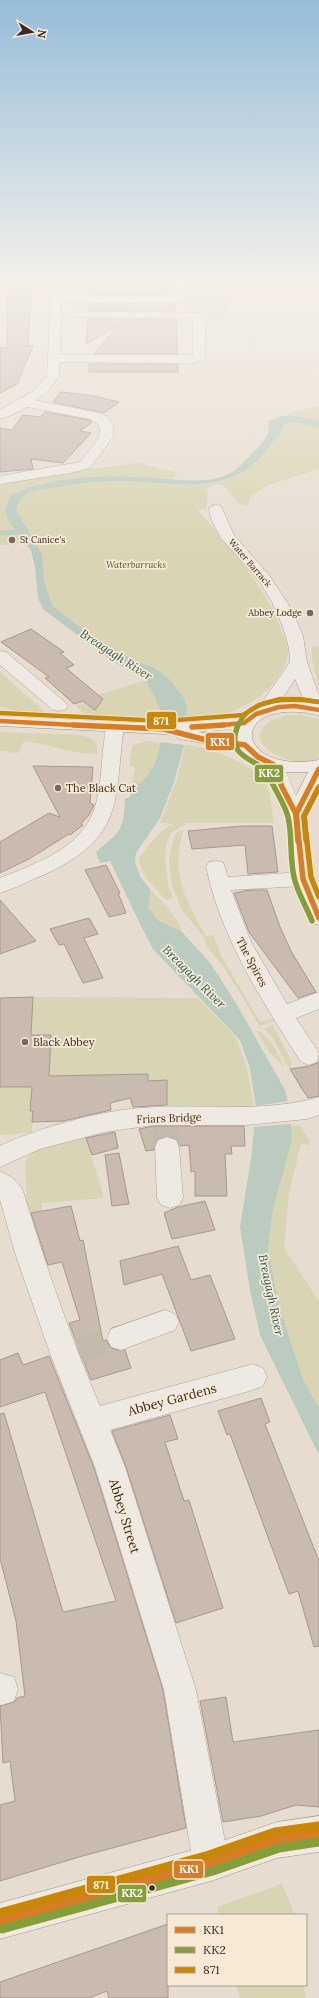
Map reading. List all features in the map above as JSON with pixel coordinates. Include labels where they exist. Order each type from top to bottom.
[{"type":"street","points":[[0,416],[44,389],[50,383],[53,373]]},
{"type":"street","points":[[0,480],[70,469],[85,465],[106,437],[107,426],[103,420],[94,416],[22,402]]},
{"type":"street","name":"Water Barrack","points":[[216,509],[217,518],[228,538],[263,576],[286,610],[297,645],[298,663],[318,710]]},
{"type":"street","points":[[0,656],[59,706]]},
{"type":"street","points":[[266,710],[298,663]]},
{"type":"street","points":[[318,710],[300,706],[282,706],[266,710],[254,716],[246,723],[242,730],[242,738],[245,745],[262,760],[274,765],[296,768],[319,765]]},
{"type":"street","points":[[0,721],[198,732],[245,745]]},
{"type":"street","points":[[198,732],[246,723]]},
{"type":"street","points":[[0,886],[56,861],[78,849],[97,827],[106,802],[115,727]]},
{"type":"street","points":[[274,765],[282,787],[296,814],[303,879],[319,918]]},
{"type":"street","points":[[296,814],[319,769]]},
{"type":"street","name":"The Spires","points":[[303,879],[217,875],[242,946],[282,1015],[309,1056]]},
{"type":"street","points":[[282,1015],[319,1000]]},
{"type":"street","name":"Friars Bridge","points":[[0,1157],[34,1141],[105,1123],[166,1130],[246,1116],[313,1108]]},
{"type":"street","points":[[166,1130],[170,1198]]},
{"type":"street","name":"Abbey Street","points":[[0,1182],[10,1191],[29,1256],[72,1354],[92,1422],[110,1467],[180,1690],[211,1863]]},
{"type":"street","points":[[121,1338],[165,1322]]},
{"type":"street","name":"Abbey Gardens","points":[[92,1422],[253,1377]]},
{"type":"street","points":[[0,1921],[211,1863],[277,1840],[319,1834]]},
{"type":"green space","name":"Waterbarracks","points":[[319,406],[319,469],[268,485],[251,496],[247,506],[238,503],[222,484],[213,485],[206,490],[208,493],[206,509],[198,510],[244,566],[265,596],[274,612],[288,649],[288,655],[283,669],[269,689],[264,694],[233,711],[216,716],[187,717],[187,707],[154,668],[132,659],[85,631],[52,605],[44,580],[42,554],[16,510],[19,500],[9,522],[23,543],[0,545],[0,485],[37,476],[138,463],[178,473],[169,484],[196,485],[216,483],[243,471],[254,462],[274,439],[289,413]]},
{"type":"green space","points":[[319,646],[319,686],[312,659],[312,647]]},
{"type":"green space","points":[[0,672],[46,713],[14,711],[0,706]]},
{"type":"green space","points":[[146,680],[163,717],[153,718],[88,715],[75,705],[100,697],[98,695]]},
{"type":"green space","points":[[287,715],[301,715],[319,719],[319,759],[304,761],[290,760],[276,755],[266,748],[261,739],[261,730],[270,722]]},
{"type":"green space","points":[[0,732],[80,735],[91,738],[97,744],[97,754],[69,751],[24,741],[18,753],[0,751]]},
{"type":"green space","points":[[149,741],[161,743],[159,786],[125,799],[130,797],[135,768],[129,765],[132,747],[136,744]]},
{"type":"green space","points":[[185,745],[218,753],[253,770],[262,778],[267,786],[274,823],[188,823],[173,831],[170,834],[166,845],[165,860],[168,886],[173,898],[166,900],[145,875],[139,858],[159,833],[175,824],[160,823],[176,782]]},
{"type":"green space","points":[[184,830],[178,859],[179,872],[186,898],[192,910],[206,936],[213,935],[222,957],[260,1022],[276,1018],[276,1020],[260,1026],[224,967],[207,947],[204,937],[184,913],[179,903],[172,885],[169,859],[176,833]]},
{"type":"green space","points":[[150,889],[173,914],[182,932],[161,921],[152,911],[149,905]]},
{"type":"green space","points":[[33,997],[198,998],[235,1036],[246,1064],[254,1106],[167,1106],[166,1080],[148,1081],[148,1074],[28,1076],[50,1048],[51,1035],[31,1035]]},
{"type":"green space","points":[[273,1025],[292,1063],[290,1069],[307,1096],[301,1090],[272,1037],[265,1029]]},
{"type":"green space","points":[[257,1031],[262,1033],[270,1041],[285,1068],[268,1051]]},
{"type":"green space","points":[[0,1087],[34,1087],[33,1102],[31,1102],[30,1111],[33,1111],[32,1133],[0,1135]]},
{"type":"green space","points":[[300,1125],[310,1141],[309,1145],[301,1144],[289,1193],[284,1248],[319,1301],[319,1408],[303,1379],[279,1306],[268,1250],[273,1211],[292,1140],[291,1126]]},
{"type":"green space","points":[[86,1138],[104,1198],[42,1203],[42,1211],[27,1214],[25,1161],[36,1149]]},
{"type":"green space","points":[[282,1884],[295,1914],[219,1914],[217,1907]]},
{"type":"green space","points":[[236,1986],[303,1986],[306,1998],[240,1998]]},
{"type":"water","name":"Breagagh River","points":[[282,416],[297,416],[319,421],[319,428],[296,422],[284,424],[278,435],[265,452],[249,468],[231,477],[213,483],[173,484],[132,481],[104,481],[43,489],[26,494],[22,498],[16,510],[42,554],[44,580],[52,605],[85,631],[132,659],[154,668],[170,680],[183,697],[187,707],[184,745],[174,782],[160,818],[136,853],[135,862],[141,878],[150,889],[149,908],[158,920],[182,932],[211,964],[237,1005],[285,1090],[290,1110],[292,1140],[273,1210],[268,1250],[279,1306],[303,1379],[319,1408],[319,1455],[260,1335],[250,1290],[240,1227],[252,1152],[256,1107],[250,1068],[240,1040],[153,949],[110,861],[100,863],[96,852],[116,835],[122,825],[125,799],[130,797],[131,791],[147,777],[155,764],[161,743],[163,717],[146,680],[109,659],[43,609],[38,598],[35,566],[31,551],[9,522],[5,511],[10,496],[26,489],[61,480],[99,477],[136,477],[193,480],[221,477],[234,471],[258,447],[268,433],[269,421]]},
{"type":"pier","points":[[161,717],[189,719],[186,745],[159,742]]},
{"type":"pier","points":[[290,1101],[293,1124],[251,1127],[254,1106]]},
{"type":"building","points":[[0,373],[22,373],[17,384],[0,393]]},
{"type":"building","points":[[61,392],[95,396],[119,402],[104,413],[53,402]]},
{"type":"building","points":[[45,412],[89,420],[92,422],[80,431],[91,433],[63,463],[31,459],[33,469],[0,472],[0,428],[12,430],[23,415],[40,417]]},
{"type":"building","points":[[31,629],[64,652],[60,653],[74,665],[66,668],[103,699],[95,710],[83,701],[74,704],[45,678],[49,677],[1,642]]},
{"type":"building","points":[[33,766],[93,767],[90,803],[94,805],[89,815],[81,824],[83,825],[70,835],[69,834],[29,859],[0,873],[0,842],[49,813],[60,817]]},
{"type":"building","points":[[242,826],[272,826],[278,872],[248,874],[245,845],[192,849],[188,831]]},
{"type":"building","points":[[106,865],[120,893],[118,893],[126,913],[109,917],[85,870]]},
{"type":"building","points":[[249,890],[267,890],[280,927],[292,953],[316,992],[298,998],[249,932],[234,893]]},
{"type":"building","points":[[0,900],[36,941],[0,954]]},
{"type":"building","points":[[89,918],[98,934],[84,938],[103,978],[83,983],[64,944],[59,945],[50,929]]},
{"type":"building","points":[[33,997],[31,1035],[51,1035],[49,1076],[148,1074],[148,1081],[167,1080],[167,1105],[133,1107],[130,1098],[110,1103],[111,1110],[63,1121],[32,1122],[33,1111],[30,1111],[32,1087],[0,1087],[0,998]]},
{"type":"building","points":[[319,1062],[319,1096],[308,1098],[290,1069],[310,1066]]},
{"type":"building","points":[[154,1126],[244,1126],[245,1146],[231,1146],[232,1154],[225,1154],[227,1196],[195,1196],[195,1171],[191,1172],[189,1145],[180,1146],[176,1139],[167,1136],[157,1139],[154,1150],[146,1151],[139,1129]]},
{"type":"building","points":[[115,1132],[118,1148],[92,1155],[86,1138]]},
{"type":"building","points":[[119,1153],[129,1204],[112,1206],[105,1155]]},
{"type":"building","points":[[205,1201],[215,1230],[172,1239],[164,1213],[178,1207]]},
{"type":"building","points":[[71,1206],[80,1241],[83,1240],[103,1341],[106,1340],[111,1348],[121,1351],[125,1350],[131,1368],[91,1380],[69,1323],[80,1320],[62,1262],[48,1265],[31,1213]]},
{"type":"building","points":[[178,1246],[191,1280],[210,1275],[235,1339],[191,1351],[162,1274],[124,1285],[120,1261]]},
{"type":"building","points":[[18,1353],[23,1365],[49,1356],[94,1468],[163,1690],[186,1828],[79,1857],[0,1881],[0,1805],[15,1801],[10,1761],[3,1763],[0,1706],[14,1702],[17,1698],[25,1696],[16,1621],[0,1558],[0,1414],[4,1413],[63,1612],[116,1601],[45,1392],[0,1407],[0,1360]]},
{"type":"building","points":[[261,1398],[270,1422],[265,1424],[319,1561],[319,1646],[314,1647],[298,1591],[289,1594],[230,1434],[227,1435],[218,1411]]},
{"type":"building","points":[[170,1415],[178,1439],[165,1442],[184,1501],[189,1500],[223,1608],[176,1623],[126,1467],[112,1431]]},
{"type":"building","points":[[226,1697],[233,1742],[319,1730],[319,1807],[296,1805],[261,1816],[223,1822],[200,1701]]},
{"type":"building","points":[[167,1924],[168,1998],[109,1998],[107,1991],[89,1998],[0,1998],[0,1982]]},
{"type":"waterway","points":[[0,533],[24,532]]},
{"type":"tunnel","points":[[166,1127],[167,1147]]},
{"type":"tunnel","points":[[78,1351],[121,1338]]},
{"type":"transit line","name":"871","points":[[0,713],[164,721],[243,715],[259,705],[280,699],[300,699],[319,702]]},
{"type":"transit line","name":"KK2","points":[[312,921],[295,881],[288,816],[275,791],[268,771],[250,761],[243,755],[236,747],[235,738],[236,730],[243,717],[256,707],[279,700],[289,699],[319,702]]},
{"type":"transit line","name":"KK1","points":[[192,727],[244,723],[256,714],[279,707],[295,706],[319,710]]},
{"type":"transit line","name":"KK1","points":[[0,721],[164,729],[206,740],[245,745],[258,757],[274,765],[282,787],[296,814],[303,879],[319,918]]},
{"type":"transit line","name":"KK1","points":[[298,841],[296,814],[319,769]]},
{"type":"transit line","name":"KK2","points":[[306,840],[304,816],[319,787]]},
{"type":"transit line","name":"871","points":[[319,787],[304,816],[311,877],[319,897]]},
{"type":"transit line","name":"871","points":[[0,1913],[209,1855],[275,1832],[318,1826]]},
{"type":"transit line","name":"KK1","points":[[0,1921],[211,1863],[277,1840],[319,1834]]},
{"type":"transit line","name":"KK2","points":[[2,1929],[213,1871],[279,1848],[319,1842]]},
{"type":"place","name":"St Canice's","points":[[12,540]]},
{"type":"place","name":"Abbey Lodge","points":[[310,613]]},
{"type":"place","name":"The Black Cat","points":[[58,788]]},
{"type":"place","name":"Black Abbey","points":[[25,1042]]}]
